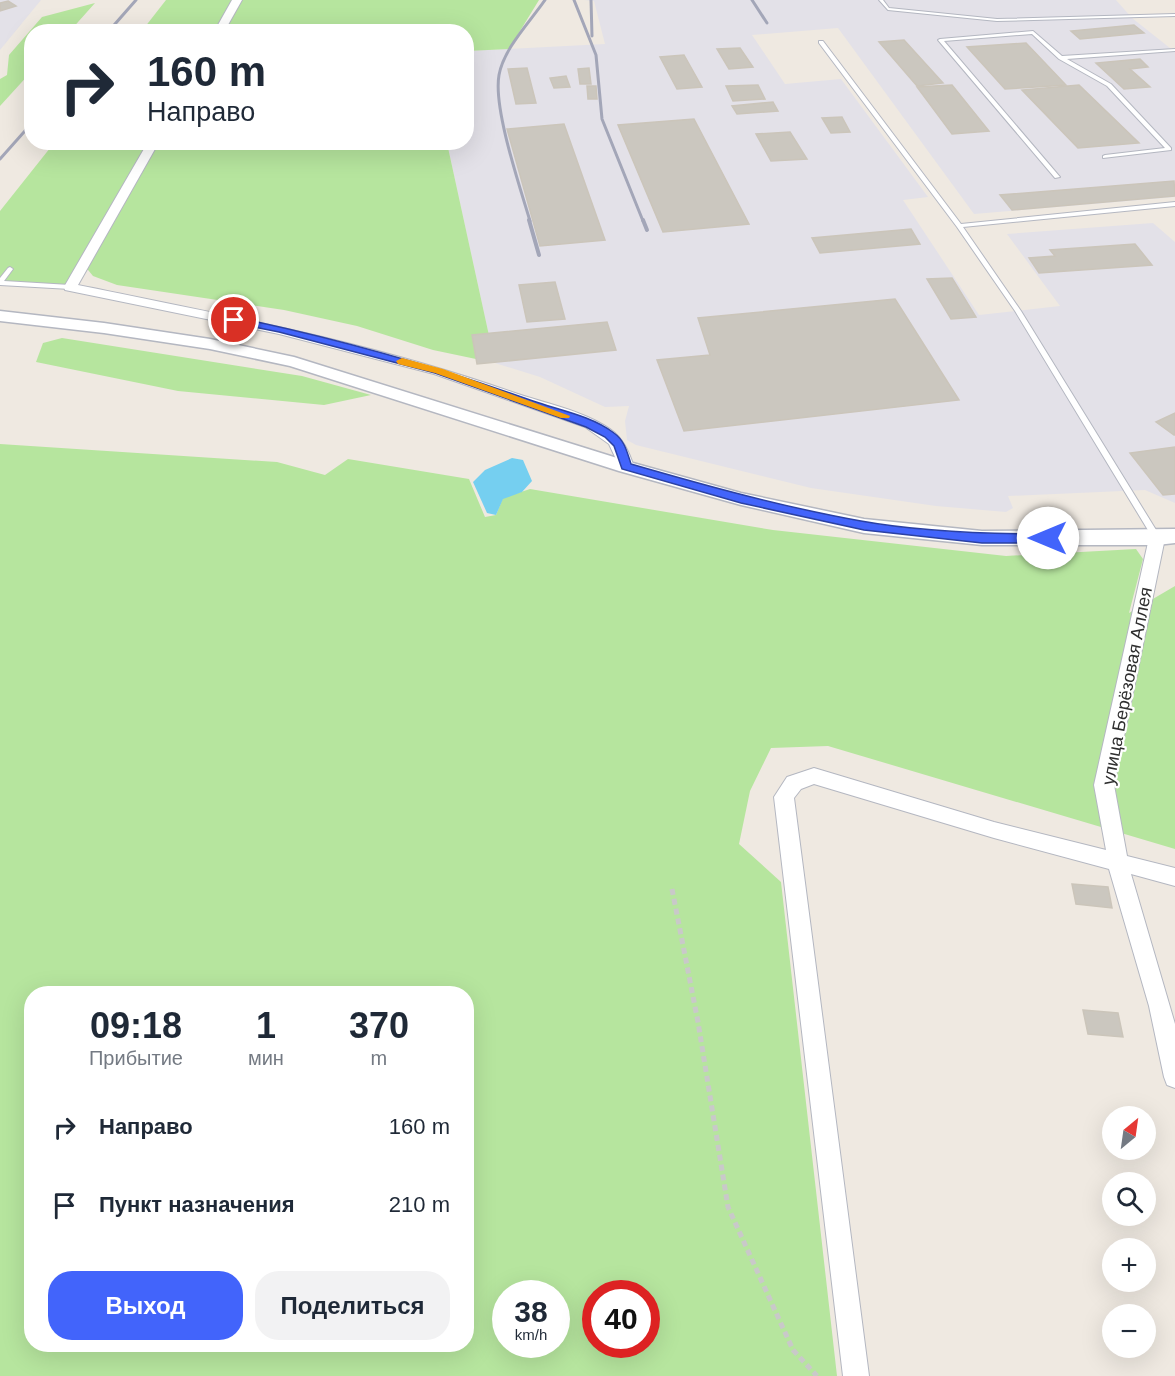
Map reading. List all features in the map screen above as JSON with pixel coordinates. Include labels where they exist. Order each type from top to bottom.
[{"type":"street","points":[[224,24],[237,0]]},
{"type":"street","points":[[149,150],[70,287],[280,330],[439,371],[590,424],[619,444],[626,467]]},
{"type":"street","points":[[0,316],[104,328],[210,344],[294,362],[626,467],[741,499],[864,526],[982,538],[1166,537]]},
{"type":"street","name":"улица Берёзовая Аллея","points":[[1166,537],[1104,785],[1118,864],[1160,1006],[1175,1077]]},
{"type":"street","points":[[856,1376],[784,797],[795,783],[814,776],[994,830],[1175,877]]},
{"type":"lane","points":[[881,0],[888,9],[997,20],[1175,15]]},
{"type":"lane","points":[[1057,177],[940,40],[1033,32],[1060,58],[1108,84],[1169,149],[1105,157]]},
{"type":"lane","points":[[821,42],[959,226],[1018,311],[1166,537]]},
{"type":"lane","points":[[1060,58],[1175,50]]},
{"type":"lane","points":[[959,226],[1175,204]]},
{"type":"lane","points":[[0,283],[10,268]]},
{"type":"lane","points":[[0,283],[70,287]]},
{"type":"path","points":[[672,889],[698,1022],[728,1208],[793,1350],[817,1376]]},
{"type":"shaded area","points":[[0,0],[41,0],[0,50]]},
{"type":"shaded area","points":[[584,0],[1116,0],[1132,18],[1175,52],[1175,197],[974,214],[838,28],[752,35],[785,84],[841,79],[928,197],[903,200],[979,315],[1060,306],[1007,234],[1153,223],[1175,242],[1175,503],[1145,490],[1008,496],[1013,508],[1006,512],[936,506],[811,488],[636,445],[627,440],[625,421],[629,406],[605,407],[540,377],[495,363],[449,150],[474,150],[474,51],[605,44],[594,1]]},
{"type":"green space","points":[[166,0],[539,0],[509,49],[474,51],[474,24],[147,24]]},
{"type":"green space","points":[[95,3],[76,24],[36,24],[42,17]]},
{"type":"green space","points":[[24,38],[24,80],[0,106],[0,79],[7,75],[9,55]]},
{"type":"green space","points":[[48,150],[449,150],[495,363],[433,350],[357,326],[284,310],[117,285],[93,276],[84,265],[70,287],[0,283],[0,211]]},
{"type":"green space","points":[[62,338],[302,376],[371,395],[324,405],[178,391],[36,362],[43,343]]},
{"type":"green space","points":[[0,444],[277,462],[325,475],[348,459],[469,479],[485,517],[496,515],[503,498],[530,489],[773,530],[1006,556],[1136,549],[1143,559],[1129,613],[1175,586],[1175,849],[828,746],[771,748],[750,791],[739,844],[781,882],[837,1376],[0,1376]]},
{"type":"water","points":[[512,458],[523,460],[532,481],[522,492],[503,499],[496,515],[487,513],[473,482],[485,470]]},
{"type":"building","points":[[8,1],[16,6],[0,11],[0,3]]},
{"type":"building","points":[[1134,25],[1144,33],[1080,39],[1071,31]]},
{"type":"building","points":[[904,40],[943,83],[917,86],[879,42]]},
{"type":"building","points":[[1026,43],[1066,85],[1005,89],[967,47]]},
{"type":"building","points":[[740,48],[753,67],[729,69],[717,49]]},
{"type":"building","points":[[684,55],[702,87],[677,89],[660,57]]},
{"type":"building","points":[[1140,59],[1148,67],[1130,69],[1150,87],[1124,89],[1096,63]]},
{"type":"building","points":[[527,68],[536,103],[516,104],[508,69]]},
{"type":"building","points":[[589,68],[591,84],[580,84],[578,69]]},
{"type":"building","points":[[566,76],[570,87],[554,88],[550,78]]},
{"type":"building","points":[[758,85],[765,99],[733,101],[726,86]]},
{"type":"building","points":[[952,85],[989,131],[952,134],[917,87]]},
{"type":"building","points":[[1079,85],[1139,143],[1078,148],[1022,90]]},
{"type":"building","points":[[587,86],[596,86],[597,99],[588,99]]},
{"type":"building","points":[[773,102],[778,111],[737,114],[732,106]]},
{"type":"building","points":[[842,117],[850,132],[831,133],[822,118]]},
{"type":"building","points":[[694,119],[749,224],[663,232],[618,125]]},
{"type":"building","points":[[564,124],[605,240],[540,246],[507,129]]},
{"type":"building","points":[[790,132],[807,159],[771,161],[756,134]]},
{"type":"building","points":[[1174,181],[1175,196],[1012,210],[1000,195]]},
{"type":"building","points":[[911,229],[920,244],[820,253],[812,238]]},
{"type":"building","points":[[1135,244],[1152,265],[1039,273],[1029,258],[1055,256],[1050,250]]},
{"type":"building","points":[[952,278],[976,317],[951,319],[927,279]]},
{"type":"building","points":[[555,282],[565,319],[527,322],[519,285]]},
{"type":"building","points":[[895,299],[959,400],[684,431],[657,360],[710,355],[698,318]]},
{"type":"building","points":[[607,322],[616,350],[477,364],[472,335]]},
{"type":"building","points":[[1175,413],[1175,435],[1174,435],[1156,422]]},
{"type":"building","points":[[1175,447],[1175,494],[1163,495],[1130,453]]},
{"type":"building","points":[[1072,884],[1108,887],[1112,908],[1076,904]]},
{"type":"building","points":[[1083,1010],[1118,1013],[1123,1037],[1088,1034]]},
{"type":"railway","points":[[115,24],[136,0]]},
{"type":"railway","points":[[530,221],[514,169],[498,89],[499,75],[506,55],[545,0]]},
{"type":"railway","points":[[574,0],[596,55],[602,119],[643,221]]},
{"type":"railway","points":[[591,0],[592,36]]},
{"type":"railway","points":[[752,0],[767,23]]},
{"type":"railway","points":[[0,159],[24,132]]},
{"type":"railway","points":[[529,220],[539,255]]},
{"type":"railway","points":[[643,220],[647,230]]},
{"type":"slow traffic","points":[[402,361],[439,371],[565,416]]},
{"type":"route","points":[[234,320],[439,371],[590,424],[619,444],[626,467],[741,499],[864,526],[982,538],[1048,538]]}]
